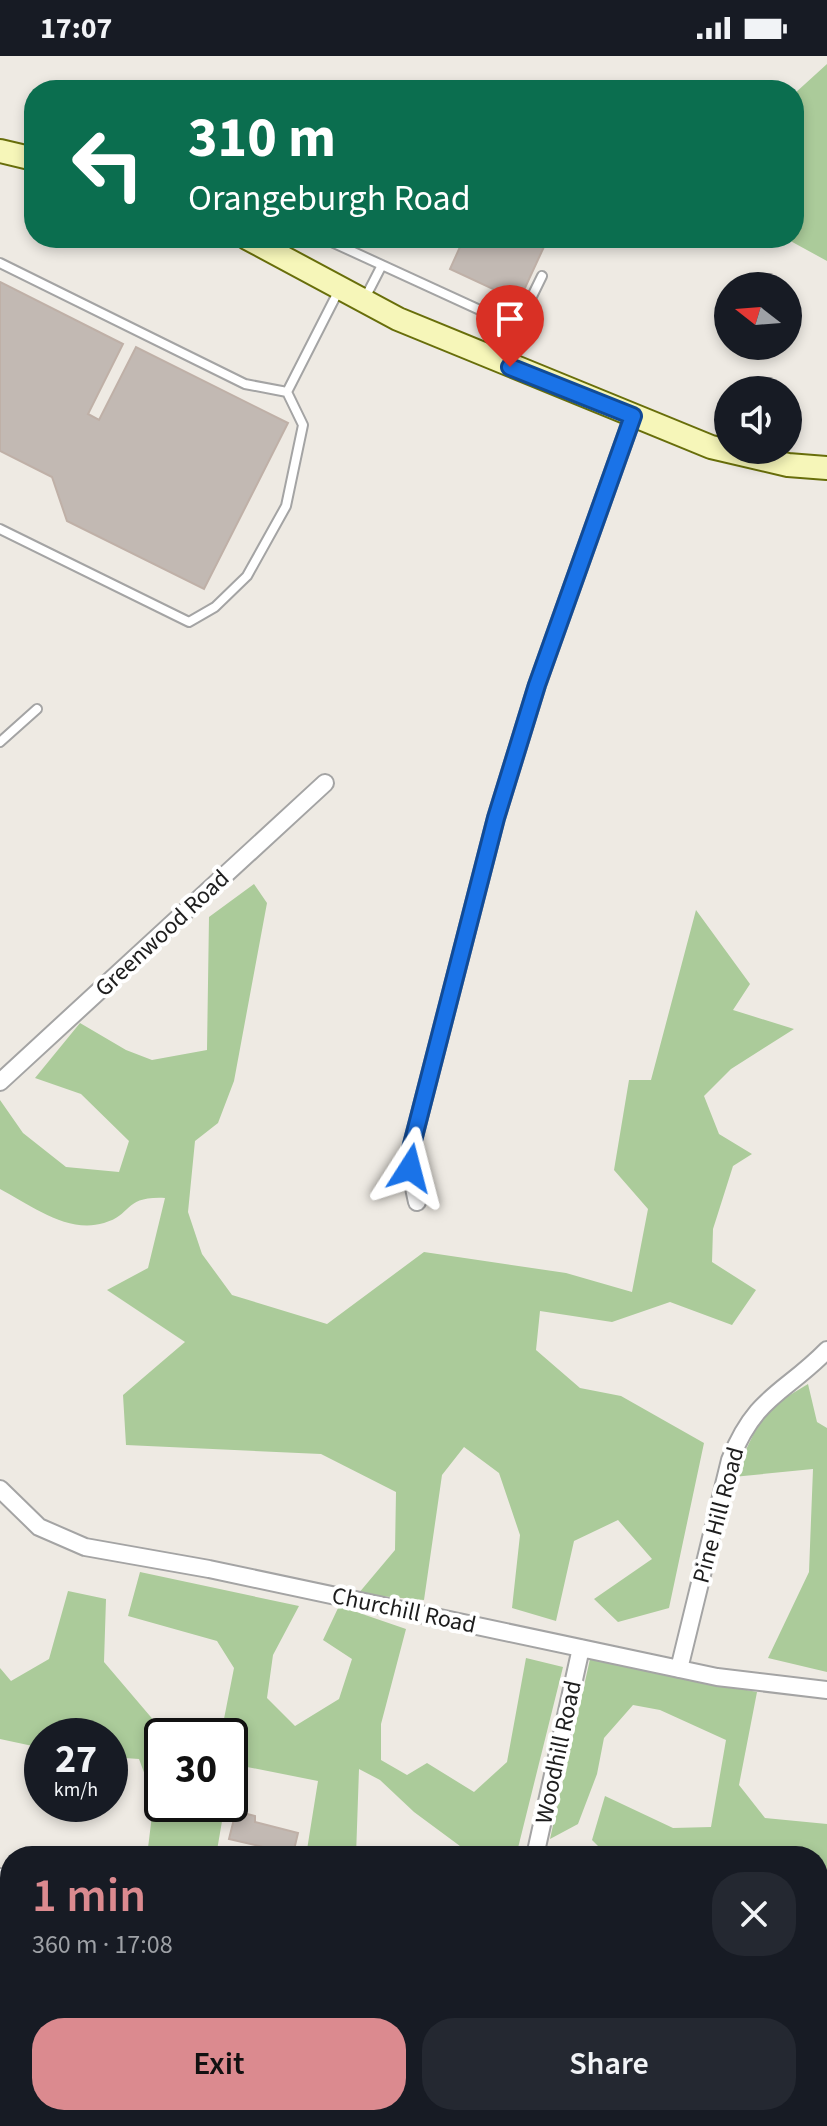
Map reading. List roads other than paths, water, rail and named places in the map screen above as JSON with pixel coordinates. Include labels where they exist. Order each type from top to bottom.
[{"type":"main road","points":[[0,151],[24,157]]},
{"type":"main road","points":[[265,248],[363,301],[506,365],[711,447],[749,458],[827,468]]},
{"type":"street","points":[[417,1202],[408,1160],[481,868],[537,685],[633,416]]},
{"type":"street","name":"Greenwood Road","points":[[0,1082],[325,783]]},
{"type":"street","name":"Pine Hill Road","points":[[679,1669],[730,1460],[739,1438],[768,1397],[827,1350]]},
{"type":"street","name":"Churchill Road","points":[[0,1489],[39,1527],[85,1547],[209,1569],[679,1669],[827,1690]]},
{"type":"street","name":"Woodhill Road","points":[[537,1846],[581,1648]]},
{"type":"lane","points":[[345,248],[517,327]]},
{"type":"lane","points":[[0,263],[245,384],[287,392]]},
{"type":"lane","points":[[363,301],[382,265]]},
{"type":"lane","points":[[506,365],[517,327],[542,276]]},
{"type":"lane","points":[[287,392],[339,289]]},
{"type":"lane","points":[[0,529],[189,622],[215,607],[247,576],[286,506],[303,425],[287,392]]},
{"type":"lane","points":[[0,742],[37,709]]}]
